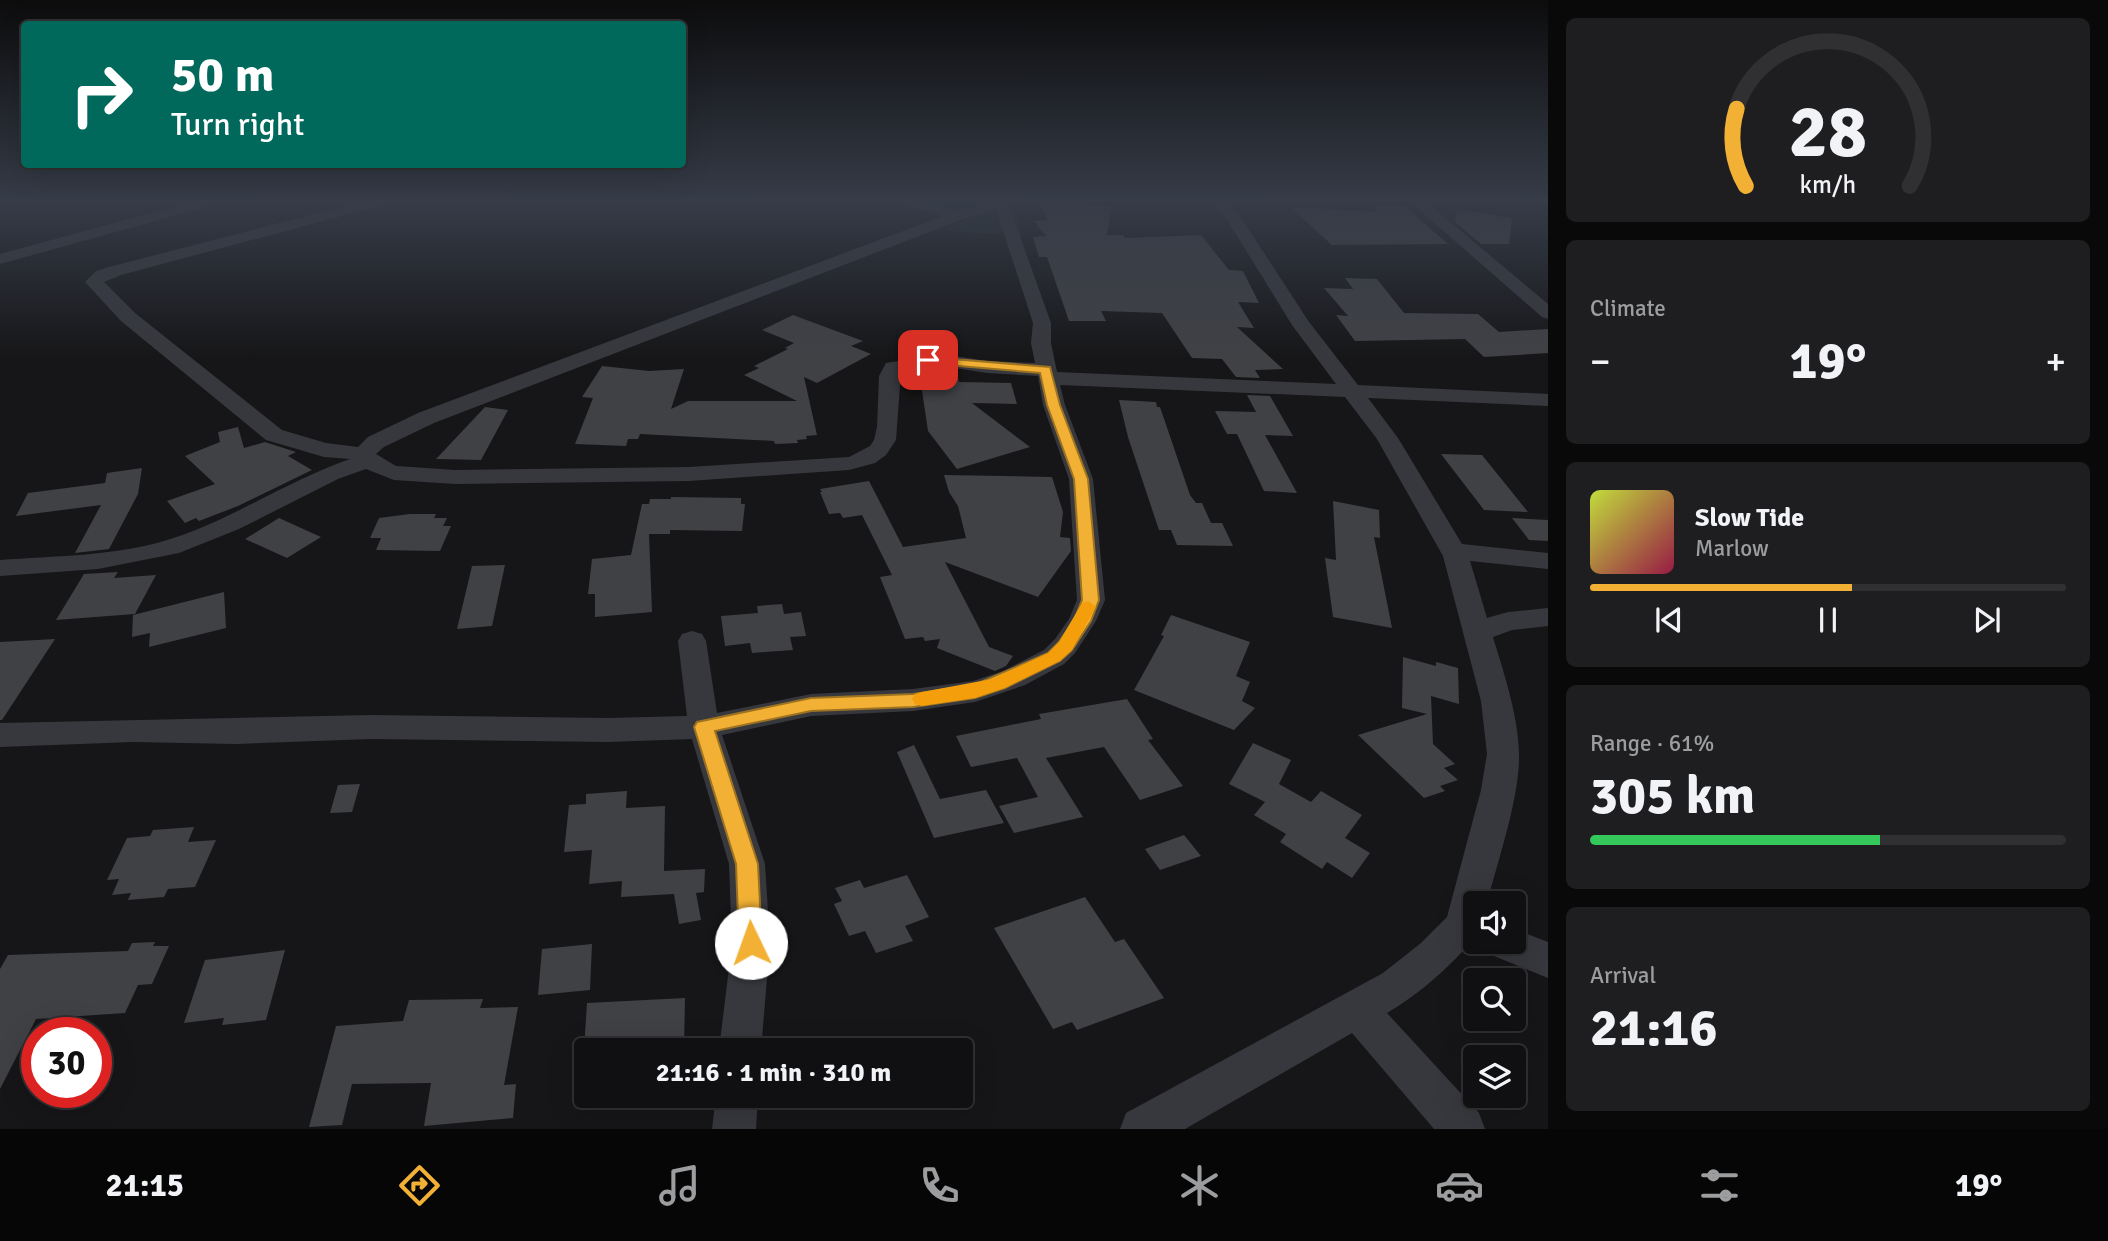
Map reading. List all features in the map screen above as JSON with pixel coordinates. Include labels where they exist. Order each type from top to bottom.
[{"type":"street","points":[[0,259],[23,253]]},
{"type":"street","points":[[184,253],[114,271],[102,275],[94,282],[128,317],[274,435],[324,450],[365,457],[380,468],[404,474],[603,477],[750,472],[853,462],[878,452],[884,444],[889,408],[889,373],[893,367],[943,360],[1047,374],[1548,400]]},
{"type":"street","points":[[0,568],[98,561],[170,548],[230,524],[365,457],[376,442],[426,418],[861,253]]},
{"type":"street","points":[[0,735],[133,730],[236,733],[372,727],[608,730],[704,727],[811,705],[913,700],[975,691],[1014,678],[1054,657],[1065,646],[1082,621],[1091,600],[1081,479],[1054,405],[1041,343],[1042,323],[1018,253]]},
{"type":"street","points":[[1255,253],[1301,325],[1387,438],[1453,551],[1496,701],[1503,754],[1477,891]]},
{"type":"street","points":[[1477,253],[1548,313]]},
{"type":"street","points":[[1453,551],[1548,561]]},
{"type":"street","points":[[1478,632],[1508,621],[1548,617]]},
{"type":"street","points":[[692,640],[704,727],[747,864],[751,943],[741,1038]]},
{"type":"street","points":[[1142,1129],[1397,986],[1463,932]]},
{"type":"street","points":[[1526,951],[1548,960]]},
{"type":"street","points":[[1357,1009],[1463,1129]]},
{"type":"street","points":[[734,1129],[736,1108]]},
{"type":"building","points":[[1038,253],[1215,253],[1229,270],[1243,271],[1259,303],[1238,302],[1254,328],[1237,327],[1283,369],[1255,370],[1260,378],[1236,377],[1222,359],[1192,358],[1162,313],[1101,311],[1106,321],[1069,321],[1047,257],[1039,257]]},
{"type":"building","points":[[1345,278],[1377,279],[1404,313],[1478,314],[1499,332],[1548,329],[1548,353],[1484,357],[1465,339],[1355,341],[1336,315],[1348,316],[1324,288],[1353,289]]},
{"type":"building","points":[[793,315],[863,341],[851,346],[871,354],[817,383],[804,377],[817,435],[806,436],[807,439],[797,440],[798,443],[775,444],[774,441],[640,434],[638,439],[628,439],[626,446],[575,444],[593,398],[582,397],[602,366],[649,371],[684,369],[671,409],[688,401],[797,401],[744,375],[759,368],[754,366],[788,349],[785,348],[794,343],[762,330]]},
{"type":"building","points":[[920,377],[958,378],[959,382],[1011,383],[1017,404],[972,403],[1030,447],[957,469],[928,431]]},
{"type":"building","points":[[1247,395],[1270,396],[1293,436],[1265,435],[1297,493],[1264,491],[1237,434],[1227,434],[1215,411],[1256,412]]},
{"type":"building","points":[[1119,400],[1156,402],[1157,407],[1160,407],[1190,495],[1196,503],[1202,503],[1211,523],[1222,523],[1233,546],[1177,545],[1171,530],[1159,530],[1128,437]]},
{"type":"building","points":[[485,407],[508,410],[481,460],[436,459]]},
{"type":"building","points":[[238,427],[244,448],[265,442],[296,452],[288,456],[312,470],[238,506],[199,521],[196,518],[185,523],[167,501],[215,484],[185,456],[220,442],[218,432]]},
{"type":"building","points":[[1441,454],[1482,455],[1528,512],[1484,510]]},
{"type":"building","points":[[142,468],[138,494],[109,549],[75,553],[101,505],[16,516],[28,493],[105,483],[107,473]]},
{"type":"building","points":[[944,475],[1052,477],[1063,512],[1060,537],[1070,538],[1071,551],[1038,597],[945,562],[989,647],[1013,656],[1006,666],[995,671],[937,648],[940,639],[905,639],[880,577],[892,575],[862,515],[843,518],[840,513],[829,514],[820,492],[820,489],[869,481],[903,547],[966,538],[958,506],[949,492]]},
{"type":"building","points":[[741,498],[741,504],[745,504],[742,531],[670,530],[670,534],[649,534],[652,612],[595,617],[595,594],[588,594],[592,559],[631,555],[642,504],[649,504],[650,499]]},
{"type":"building","points":[[1333,501],[1379,510],[1380,538],[1374,537],[1392,628],[1333,617],[1325,558],[1336,560]]},
{"type":"building","points":[[436,514],[434,518],[447,518],[443,526],[451,526],[440,551],[376,550],[381,538],[370,538],[379,518]]},
{"type":"building","points":[[279,518],[321,537],[287,558],[245,539]]},
{"type":"building","points":[[1512,518],[1548,520],[1548,541],[1529,540]]},
{"type":"building","points":[[505,565],[492,626],[457,629],[472,566]]},
{"type":"building","points":[[118,572],[114,578],[156,575],[135,614],[56,620],[84,574]]},
{"type":"building","points":[[224,592],[226,628],[149,647],[150,633],[132,637],[133,615]]},
{"type":"building","points":[[782,604],[784,614],[801,612],[806,636],[790,637],[793,650],[752,653],[750,643],[725,646],[721,616],[758,613],[757,606]]},
{"type":"building","points":[[1171,615],[1250,642],[1236,676],[1250,682],[1242,701],[1255,708],[1234,730],[1134,690],[1164,636],[1161,635]]},
{"type":"building","points":[[55,639],[2,720],[0,720],[0,642]]},
{"type":"building","points":[[1403,657],[1436,666],[1436,662],[1458,668],[1459,704],[1431,696],[1433,744],[1455,764],[1444,768],[1458,780],[1440,786],[1445,791],[1424,798],[1358,735],[1427,714],[1402,708]]},
{"type":"building","points":[[1127,699],[1153,739],[1148,740],[1183,786],[1140,800],[1104,747],[1046,758],[1083,817],[1014,833],[999,806],[1038,797],[1017,758],[971,767],[956,736],[1041,719],[1039,714]]},
{"type":"building","points":[[1253,743],[1291,760],[1279,784],[1311,802],[1321,791],[1362,815],[1345,838],[1370,853],[1352,878],[1327,862],[1322,869],[1280,842],[1286,834],[1254,815],[1265,802],[1229,784]]},
{"type":"building","points":[[914,745],[940,799],[986,790],[1004,823],[934,838],[897,752]]},
{"type":"building","points":[[360,784],[352,812],[330,813],[338,785]]},
{"type":"building","points":[[627,791],[626,808],[665,806],[664,871],[705,869],[704,892],[696,893],[701,920],[679,924],[674,894],[621,897],[622,881],[589,884],[592,850],[564,852],[569,805],[586,804],[586,794]]},
{"type":"building","points":[[194,827],[188,842],[216,840],[195,887],[168,889],[164,897],[128,900],[131,893],[112,895],[119,879],[107,880],[127,838],[150,836],[153,830]]},
{"type":"building","points":[[1184,835],[1201,856],[1160,870],[1145,849]]},
{"type":"building","points":[[907,875],[929,917],[905,926],[913,941],[876,953],[865,931],[849,936],[834,904],[842,901],[835,888],[860,880],[864,888]]},
{"type":"building","points":[[1085,897],[1115,942],[1124,939],[1164,998],[1077,1030],[1072,1022],[1053,1029],[994,928]]},
{"type":"building","points":[[155,942],[153,946],[169,946],[152,984],[138,985],[125,1013],[21,1017],[21,1048],[0,1089],[0,969],[8,955],[128,951],[132,943]]},
{"type":"building","points":[[592,944],[590,990],[538,995],[542,949]]},
{"type":"building","points":[[285,950],[266,1020],[222,1025],[224,1018],[184,1023],[205,960]]},
{"type":"building","points":[[685,998],[684,1038],[585,1038],[587,1003]]},
{"type":"building","points":[[483,999],[480,1008],[518,1007],[504,1085],[516,1084],[513,1118],[424,1126],[431,1083],[352,1084],[342,1125],[309,1127],[336,1026],[403,1021],[409,1000]]},
{"type":"slow traffic","points":[[922,699],[975,691],[998,684],[1054,657],[1065,646],[1088,607]]},
{"type":"route","points":[[751,943],[747,864],[704,727],[811,705],[913,700],[975,691],[998,684],[1054,657],[1082,621],[1091,600],[1081,479],[1054,405],[1045,370],[1008,369],[928,360]]}]
